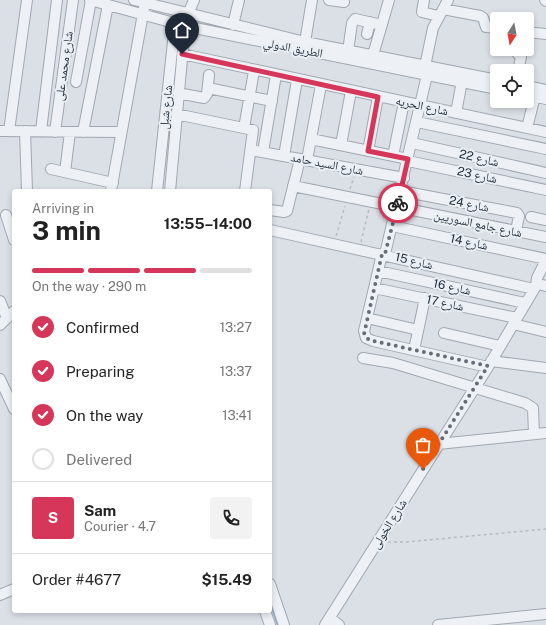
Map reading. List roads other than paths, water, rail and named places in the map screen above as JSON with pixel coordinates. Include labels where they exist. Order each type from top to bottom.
[{"type":"street","points":[[28,0],[4,131],[120,132]]},
{"type":"street","points":[[41,131],[57,0]]},
{"type":"street","name":"شارع محمد على","points":[[55,132],[73,0]]},
{"type":"street","points":[[76,82],[90,0]]},
{"type":"street","name":"الطريق الدولي","points":[[90,0],[180,25],[425,72],[490,87]]},
{"type":"street","points":[[188,14],[194,0]]},
{"type":"street","points":[[233,25],[238,0]]},
{"type":"street","points":[[305,42],[312,0]]},
{"type":"street","points":[[329,0],[344,5]]},
{"type":"street","points":[[372,55],[389,0]]},
{"type":"street","points":[[424,0],[422,12],[443,8],[480,16],[483,18],[486,27],[490,27]]},
{"type":"street","points":[[51,169],[112,187],[120,132],[142,14],[139,1]]},
{"type":"street","name":"الطريق الدولي","points":[[139,1],[305,42],[372,55],[425,72],[490,79]]},
{"type":"street","points":[[83,132],[108,5]]},
{"type":"street","points":[[443,8],[431,34],[420,106],[412,143],[392,226],[378,271],[364,334],[369,340],[414,350],[489,364],[546,368]]},
{"type":"street","points":[[348,51],[353,20],[357,19],[382,25]]},
{"type":"street","points":[[367,34],[370,22]]},
{"type":"street","name":"شارع شبل","points":[[170,189],[182,54],[180,25]]},
{"type":"street","name":"شارع شبل","points":[[157,189],[180,25]]},
{"type":"street","points":[[534,33],[546,34]]},
{"type":"street","name":"شارع الحريه","points":[[182,54],[297,80],[546,132]]},
{"type":"street","points":[[248,129],[250,97],[254,70]]},
{"type":"street","points":[[178,93],[202,98],[206,96],[209,75]]},
{"type":"street","points":[[263,152],[276,75]]},
{"type":"street","points":[[284,156],[297,80]]},
{"type":"street","points":[[456,113],[462,81]]},
{"type":"street","points":[[272,210],[287,211],[293,186],[311,139],[321,85]]},
{"type":"street","points":[[534,87],[546,90]]},
{"type":"street","points":[[208,88],[272,101]]},
{"type":"street","points":[[341,145],[351,91]]},
{"type":"street","points":[[368,151],[378,97]]},
{"type":"street","points":[[534,97],[546,99]]},
{"type":"street","points":[[393,156],[404,102]]},
{"type":"street","points":[[527,128],[530,108]]},
{"type":"street","points":[[176,114],[248,129],[253,133],[245,189]]},
{"type":"street","points":[[416,122],[546,149]]},
{"type":"street","points":[[25,131],[27,189]]},
{"type":"street","points":[[65,172],[70,132]]},
{"type":"street","name":"شارع 23","points":[[311,139],[546,190]]},
{"type":"street","name":"شارع 22","points":[[412,143],[546,173]]},
{"type":"street","name":"شارع السيد حامد","points":[[251,150],[404,178]]},
{"type":"street","name":"شارع جامع السوريين","points":[[293,186],[546,237]]},
{"type":"street","name":"شارع 24","points":[[401,190],[517,213],[519,216],[516,231]]},
{"type":"street","points":[[7,215],[12,233]]},
{"type":"street","points":[[531,217],[546,220]]},
{"type":"street","name":"شارع 14","points":[[392,226],[546,259]]},
{"type":"street","name":"شارع 15","points":[[272,230],[538,286]]},
{"type":"street","points":[[538,286],[537,278],[546,259]]},
{"type":"street","name":"شارع 16","points":[[378,271],[525,303]]},
{"type":"street","points":[[538,286],[546,276]]},
{"type":"street","name":"شارع الخولى","points":[[327,621],[475,387],[525,303],[538,286]]},
{"type":"street","name":"شارع 17","points":[[374,288],[425,298],[515,321],[546,332]]},
{"type":"street","points":[[414,350],[425,298]]},
{"type":"street","points":[[0,301],[7,318]]},
{"type":"street","points":[[367,318],[418,330]]},
{"type":"street","points":[[444,333],[500,346]]},
{"type":"street","points":[[362,358],[393,363],[530,405],[533,408],[534,434]]},
{"type":"street","points":[[0,379],[12,405]]},
{"type":"street","points":[[438,444],[546,433]]},
{"type":"street","points":[[0,595],[12,590]]},
{"type":"street","points":[[272,590],[284,625]]},
{"type":"street","points":[[266,613],[270,625]]},
{"type":"street","points":[[438,625],[546,614]]},
{"type":"street","points":[[327,621],[339,625]]},
{"type":"waterway","points":[[272,608],[278,625]]}]
